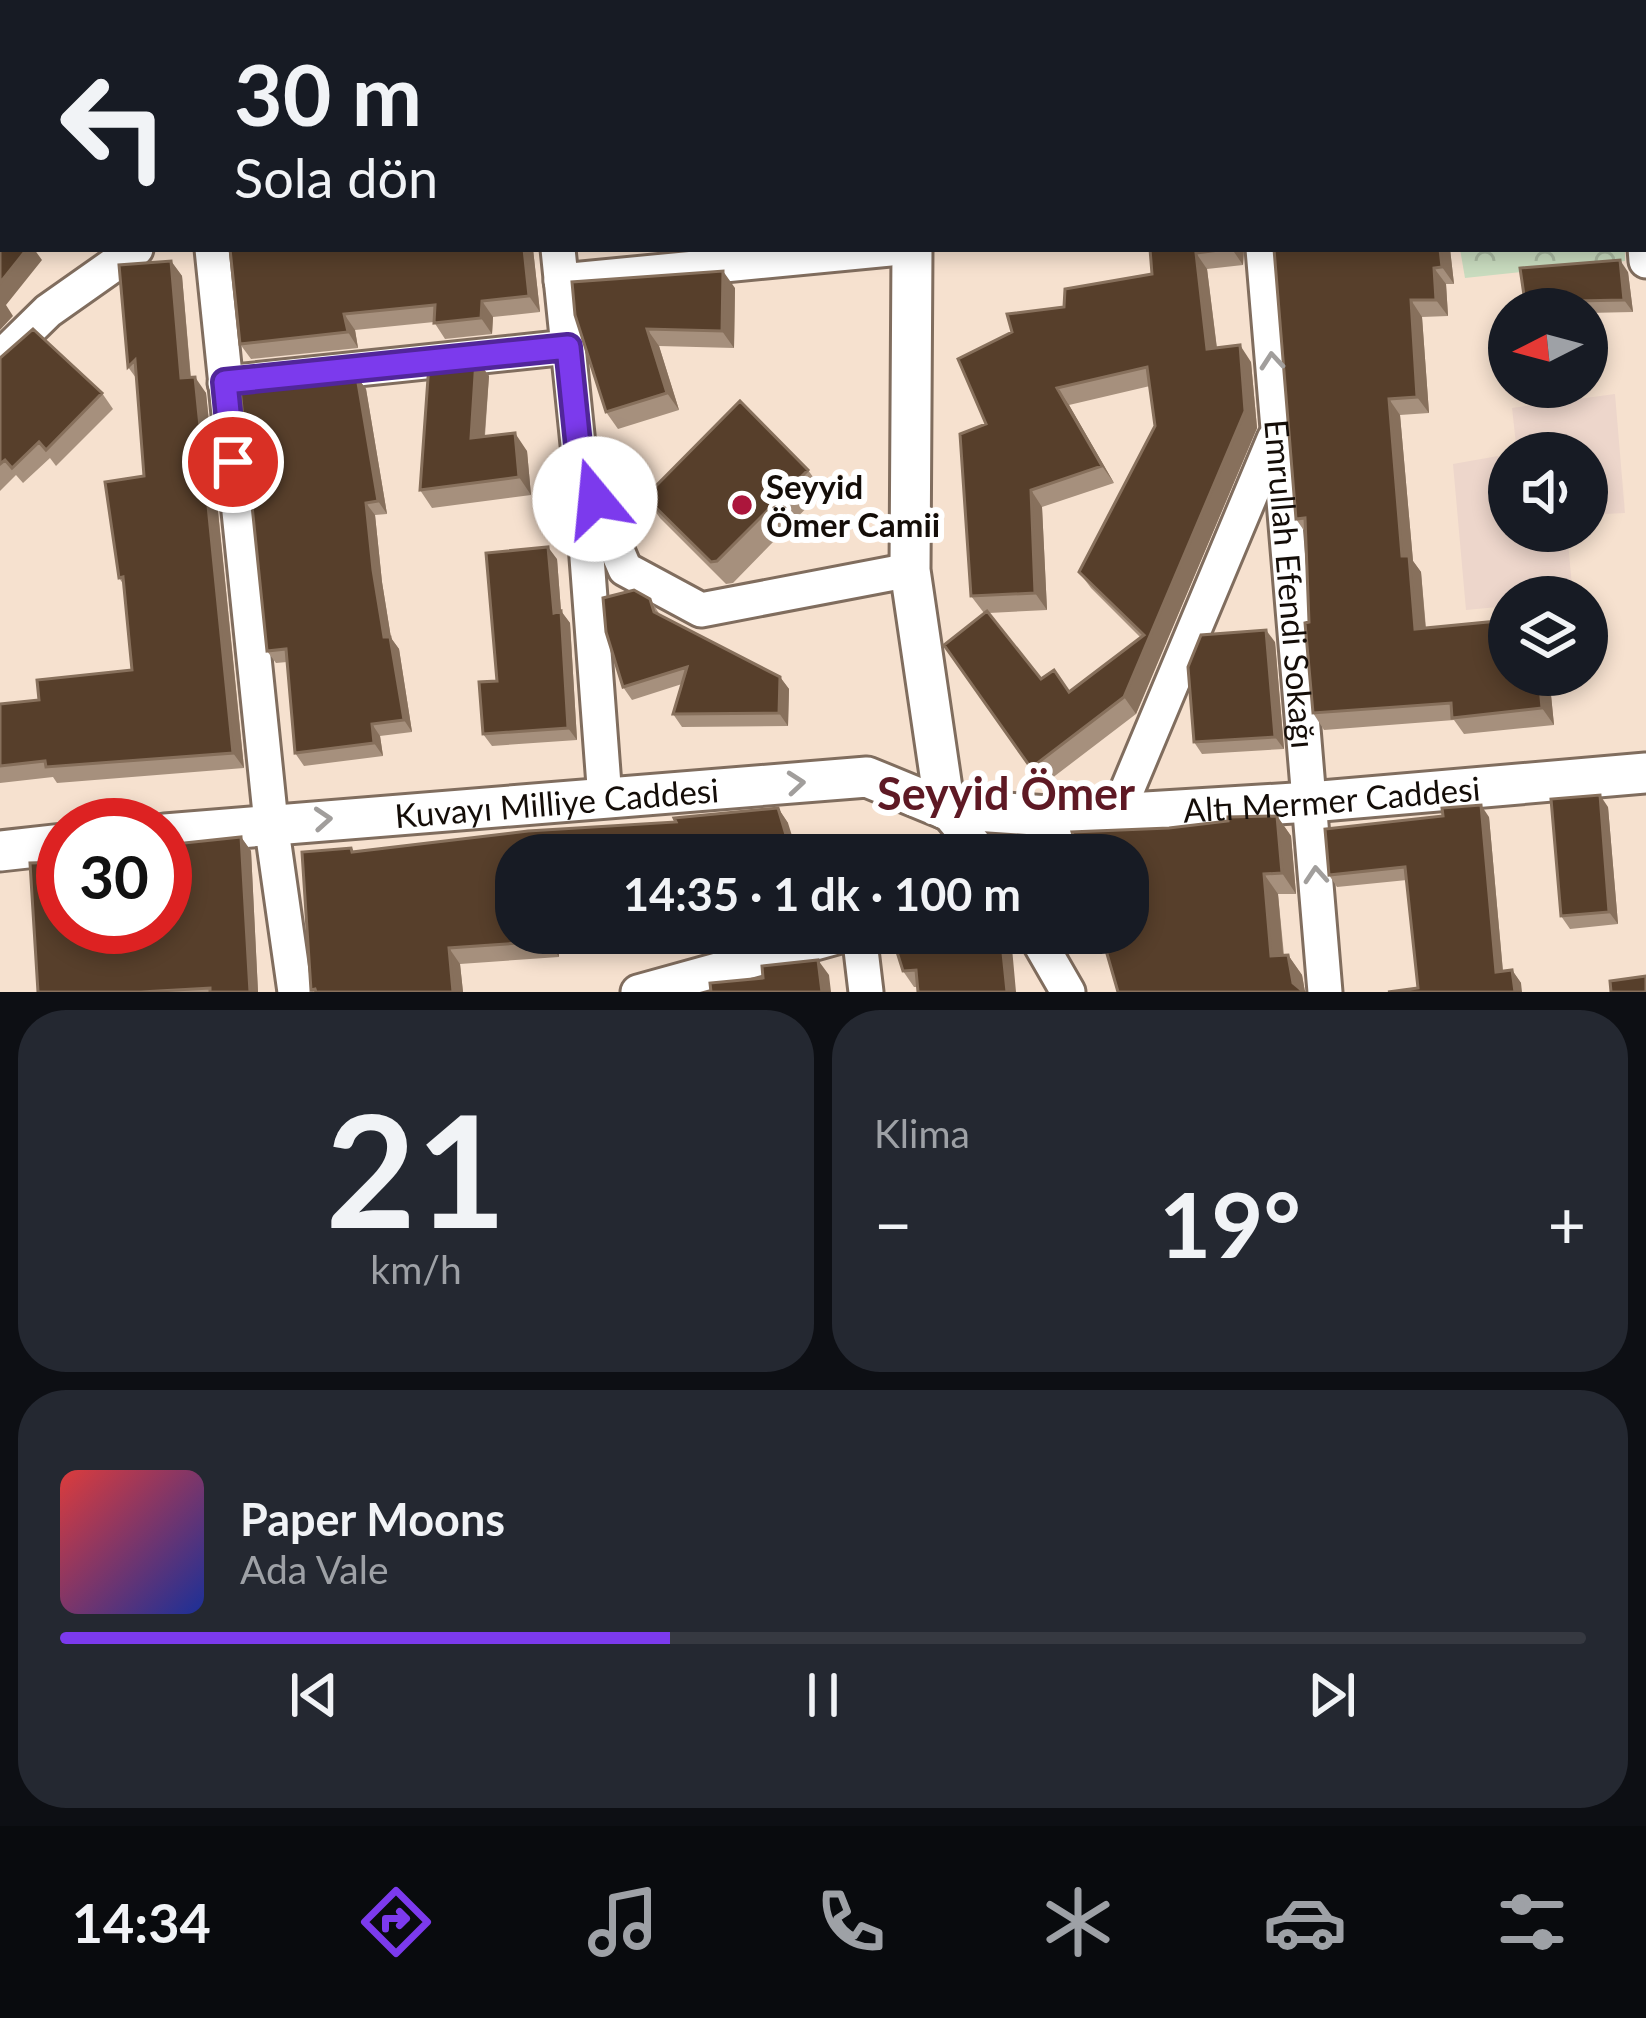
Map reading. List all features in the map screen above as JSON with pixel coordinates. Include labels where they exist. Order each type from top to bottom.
[{"type":"street","points":[[0,358],[48,310],[132,252]]},
{"type":"street","points":[[212,252],[271,823],[296,992]]},
{"type":"street","points":[[604,799],[580,464],[559,265],[828,252]]},
{"type":"street","points":[[912,252],[910,570],[945,809],[966,834]]},
{"type":"street","name":"Emrullah Efendi Sokağı","points":[[1263,252],[1325,992]]},
{"type":"street","points":[[225,382],[568,347]]},
{"type":"street","points":[[1117,814],[1277,430]]},
{"type":"street","points":[[580,464],[625,569],[701,610],[910,570]]},
{"type":"street","name":"Altı Mermer Caddesi","points":[[945,809],[1029,816],[1117,814],[1646,773]]},
{"type":"street","name":"Kuvayı Milliye Caddesi","points":[[192,831],[867,776],[945,809]]},
{"type":"street","points":[[0,850],[36,847]]},
{"type":"street","points":[[638,992],[778,954]]},
{"type":"street","points":[[859,954],[866,992]]},
{"type":"street","points":[[1046,954],[1068,992]]},
{"type":"shaded area","points":[[1615,394],[1625,513],[1608,514],[1608,432],[1515,432],[1512,408],[1608,408],[1608,395]]},
{"type":"shaded area","points":[[1488,458],[1488,552],[1569,552],[1571,576],[1488,576],[1488,608],[1466,610],[1453,464]]},
{"type":"green space","points":[[1461,252],[1625,252],[1625,261],[1465,278]]},
{"type":"building","points":[[0,252],[25,252],[0,283]]},
{"type":"building","points":[[230,252],[524,252],[529,296],[482,301],[481,318],[434,323],[435,305],[344,314],[348,332],[240,344]]},
{"type":"building","points":[[1150,252],[1204,252],[1196,253],[1207,349],[1240,345],[1245,411],[1124,697],[1031,768],[944,645],[987,611],[1041,679],[1054,670],[1069,692],[1144,635],[1079,572],[1155,426],[1147,367],[1057,388],[1102,466],[1031,490],[1035,593],[971,596],[960,434],[986,424],[958,359],[1012,332],[1007,314],[1064,307],[1065,289],[1152,274]]},
{"type":"building","points":[[1274,252],[1440,252],[1442,267],[1434,268],[1436,300],[1411,300],[1417,397],[1389,399],[1402,556],[1409,556],[1415,629],[1488,622],[1488,696],[1541,696],[1542,708],[1452,718],[1451,703],[1313,713],[1305,623],[1309,622],[1305,518],[1296,519]]},
{"type":"building","points":[[1620,260],[1624,300],[1608,300],[1608,288],[1523,288],[1520,268]]},
{"type":"building","points":[[171,261],[181,378],[195,377],[233,753],[0,766],[0,704],[39,700],[37,680],[132,670],[123,577],[119,578],[105,482],[144,476],[135,360],[128,367],[119,265]]},
{"type":"building","points":[[723,271],[722,331],[647,329],[667,393],[606,412],[575,315],[572,282]]},
{"type":"building","points":[[33,329],[102,393],[46,450],[39,442],[12,468],[5,460],[0,464],[0,358]]},
{"type":"building","points":[[476,359],[471,438],[515,433],[519,477],[420,490],[429,364]]},
{"type":"building","points":[[357,377],[378,501],[366,503],[373,570],[404,720],[372,724],[374,743],[295,753],[286,649],[267,651],[240,389]]},
{"type":"building","name":"Seyyid Ömer Camii","points":[[740,401],[808,470],[711,562],[645,497]]},
{"type":"building","points":[[548,547],[554,613],[561,611],[568,728],[483,734],[479,682],[497,681],[486,553]]},
{"type":"building","points":[[634,590],[650,599],[654,612],[780,677],[779,713],[673,714],[687,667],[623,687],[606,632],[603,598]]},
{"type":"building","points":[[1266,630],[1275,737],[1194,742],[1188,667],[1201,635]]},
{"type":"building","points":[[1600,795],[1609,912],[1561,916],[1551,799]]},
{"type":"building","points":[[1481,805],[1496,972],[1512,970],[1515,992],[1388,992],[1418,988],[1405,867],[1329,875],[1325,829],[1443,816],[1442,808]]},
{"type":"building","points":[[778,808],[786,834],[503,834],[676,822],[674,818]]},
{"type":"building","points":[[1277,816],[1282,873],[1264,874],[1271,956],[1288,955],[1293,983],[1304,992],[1118,992],[1107,954],[1149,954],[1149,834],[1072,832],[1169,828],[1228,821],[1228,817]]},
{"type":"building","points":[[495,835],[495,945],[449,948],[453,992],[311,990],[302,852],[351,848],[352,852]]},
{"type":"building","points":[[241,837],[250,992],[210,992],[210,988],[38,992],[30,863],[36,863],[36,954],[192,954],[192,842]]},
{"type":"building","points":[[898,954],[1003,954],[1007,992],[918,992],[916,970],[903,971]]},
{"type":"building","points":[[818,960],[822,992],[711,992],[710,983],[763,978],[762,966]]},
{"type":"building","points":[[1646,976],[1646,992],[1611,992],[1610,981]]},
{"type":"place","name":"Seyyid Ömer Camii","points":[[742,505]]},
{"type":"district","name":"Seyyid Ömer","points":[[1006,793]]},
{"type":"route","points":[[233,462],[225,382],[568,347],[580,464],[595,499]]}]
